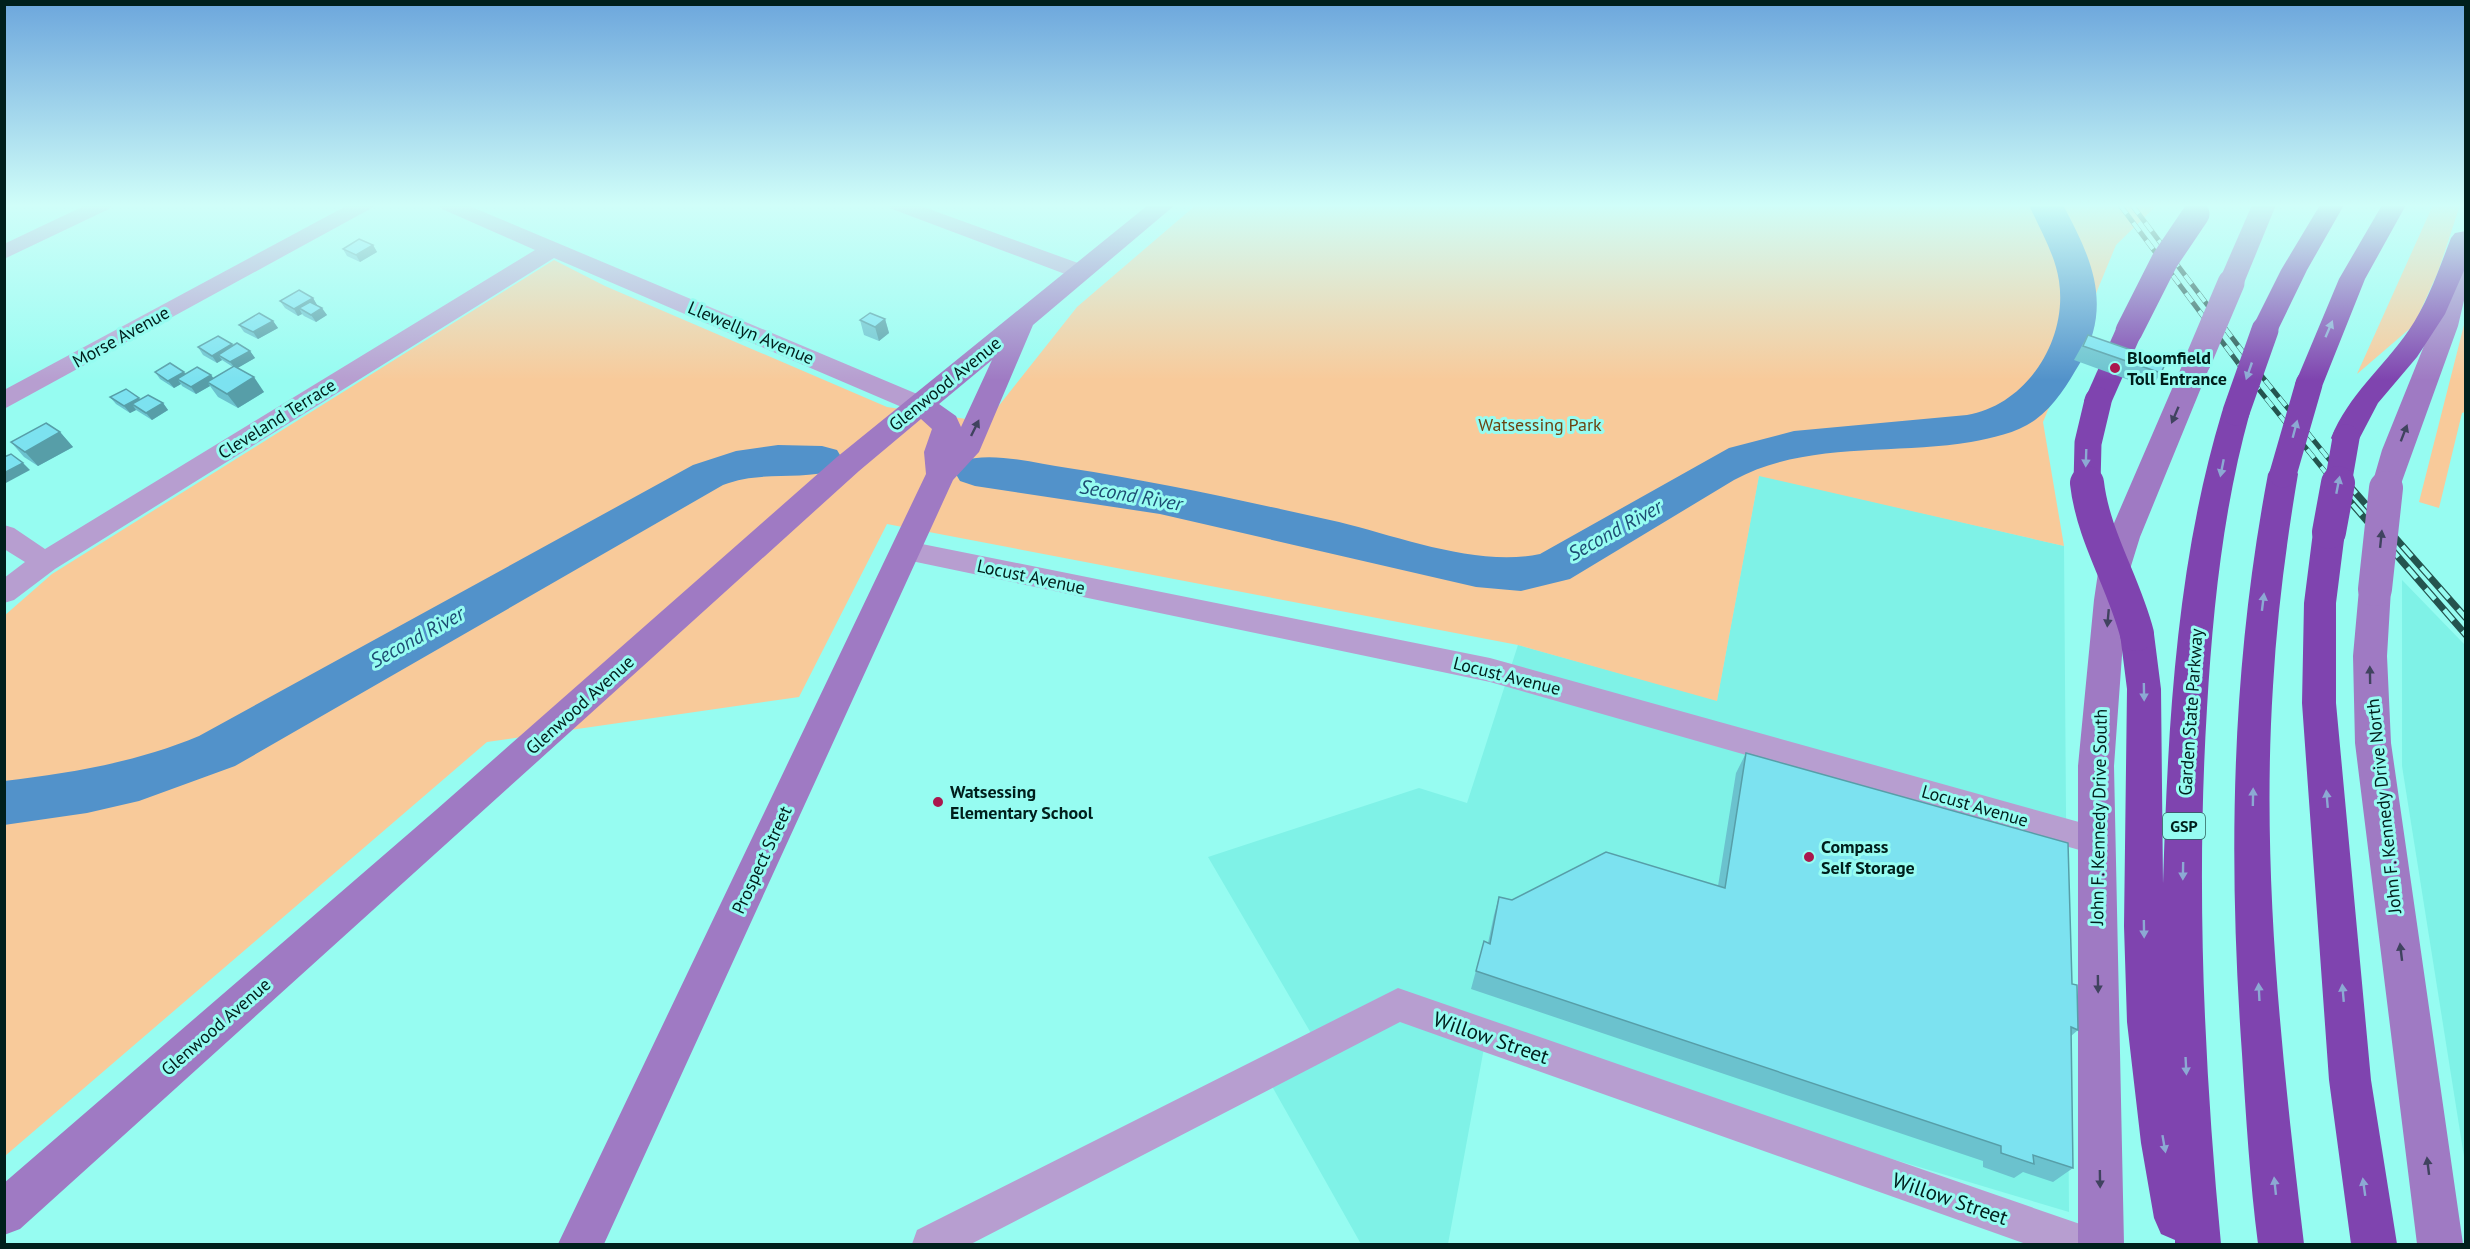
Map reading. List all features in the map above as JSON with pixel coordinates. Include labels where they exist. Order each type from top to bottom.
[{"type":"highway","points":[[2164,263],[2128,331],[2098,400],[2087,446],[2086,484],[2091,510],[2121,581],[2138,634],[2144,689],[2144,926],[2148,1022],[2163,1143],[2182,1245]]},
{"type":"highway","name":"Garden State Parkway","points":[[2198,1245],[2188,1106],[2184,988],[2186,765],[2204,564],[2224,458],[2236,412],[2265,330],[2298,263]]},
{"type":"highway","points":[[2281,1245],[2260,1014],[2253,826],[2262,609],[2283,474],[2308,384],[2352,279],[2361,263]]},
{"type":"highway","points":[[2374,1245],[2350,1080],[2319,703],[2320,603],[2329,532],[2346,438],[2362,401],[2404,356],[2429,320],[2453,263]]},
{"type":"main road","name":"Glenwood Avenue","points":[[4,1213],[450,821],[848,464],[1092,263]]},
{"type":"main road","name":"John F. Kennedy Drive South","points":[[2101,1245],[2097,728],[2115,566],[2124,537],[2239,263]]},
{"type":"main road","name":"John F. Kennedy Drive North","points":[[2440,1245],[2373,743],[2370,656],[2386,488],[2397,450],[2445,326],[2459,263]]},
{"type":"main road","name":"Prospect Street","points":[[581,1245],[941,474],[964,452],[1026,318]]},
{"type":"main road","name":"Prospect Street","points":[[920,405],[946,423],[947,429],[939,452],[941,474]]},
{"type":"street","name":"Morse Avenue","points":[[4,401],[256,263]]},
{"type":"street","name":"Cleveland Terrace","points":[[4,593],[45,562],[529,263]]},
{"type":"street","name":"Llewellyn Avenue","points":[[586,263],[920,405]]},
{"type":"street","points":[[1057,263],[1081,272]]},
{"type":"street","points":[[4,535],[45,562]]},
{"type":"street","name":"Locust Avenue","points":[[907,551],[1490,669],[2097,841]]},
{"type":"street","name":"Willow Street","points":[[931,1245],[1398,1005],[2080,1245]]},
{"type":"shaded area","points":[[1759,475],[2064,546],[2069,1212],[1486,1037],[1448,1244],[1361,1244],[1269,1081],[1322,1052],[1208,857],[1419,788],[1467,803],[1518,645],[1717,700]]},
{"type":"shaded area","points":[[2402,580],[2465,645],[2465,1163],[2402,766]]},
{"type":"green space","name":"Watsessing Park","points":[[549,263],[560,263],[605,286],[887,407],[986,422],[1077,307],[1128,263],[2108,263],[2043,422],[2064,546],[1759,476],[1717,701],[1518,645],[887,524],[799,697],[487,742],[5,1156],[4,616],[52,574]]},
{"type":"green space","points":[[2407,263],[2441,263],[2414,325],[2357,374]]},
{"type":"green space","points":[[2465,321],[2465,412],[2462,413],[2439,508],[2419,502]]},
{"type":"building","points":[[299,290],[313,298],[294,309],[280,301]]},
{"type":"building","points":[[310,302],[322,308],[311,315],[299,308]]},
{"type":"building","points":[[259,313],[273,321],[253,332],[239,325]]},
{"type":"building","points":[[870,313],[885,319],[875,327],[860,320]]},
{"type":"building","points":[[2088,335],[2166,362],[2161,373],[2083,346]]},
{"type":"building","points":[[218,336],[232,344],[212,356],[198,347]]},
{"type":"building","points":[[237,343],[250,351],[230,362],[218,355]]},
{"type":"building","points":[[170,363],[184,372],[168,381],[155,372]]},
{"type":"building","points":[[234,366],[254,377],[227,394],[207,382]]},
{"type":"building","points":[[197,367],[211,375],[191,387],[177,379]]},
{"type":"building","points":[[126,389],[139,398],[124,406],[110,397]]},
{"type":"building","points":[[148,395],[163,403],[146,413],[132,404]]},
{"type":"building","points":[[46,423],[60,432],[25,452],[11,442]]},
{"type":"building","points":[[11,454],[23,463],[4,473],[4,457]]},
{"type":"building","points":[[1746,753],[2068,843],[2072,984],[2077,985],[2078,1030],[2071,1027],[2073,1168],[2033,1155],[2034,1164],[2001,1153],[2001,1146],[1476,971],[1484,941],[1490,944],[1499,897],[1512,900],[1606,852],[1725,888]]},
{"type":"waterway","name":"Second River","points":[[975,471],[1099,488],[1221,511],[1464,569],[1509,574],[1532,573],[1554,567],[1719,470],[1744,458],[1794,445],[1967,429],[2012,416],[2028,405],[2041,391],[2063,358],[2073,337],[2078,317],[2079,299],[2073,263]]},
{"type":"waterway","name":"Second River","points":[[4,803],[113,786],[191,762],[217,751],[708,475],[722,469],[750,463],[778,460],[822,460]]},
{"type":"railway","points":[[2164,263],[2244,371],[2335,484]]},
{"type":"railway","points":[[2176,263],[2252,364],[2349,484]]},
{"type":"railway","points":[[2334,483],[2466,635]]},
{"type":"railway","points":[[2347,483],[2466,618]]},
{"type":"place","name":"Bloomfield Toll Entrance","points":[[2115,368]]},
{"type":"place","name":"Watsessing Elementary School","points":[[938,802]]},
{"type":"place","name":"Compass Self Storage","points":[[1809,857]]}]
